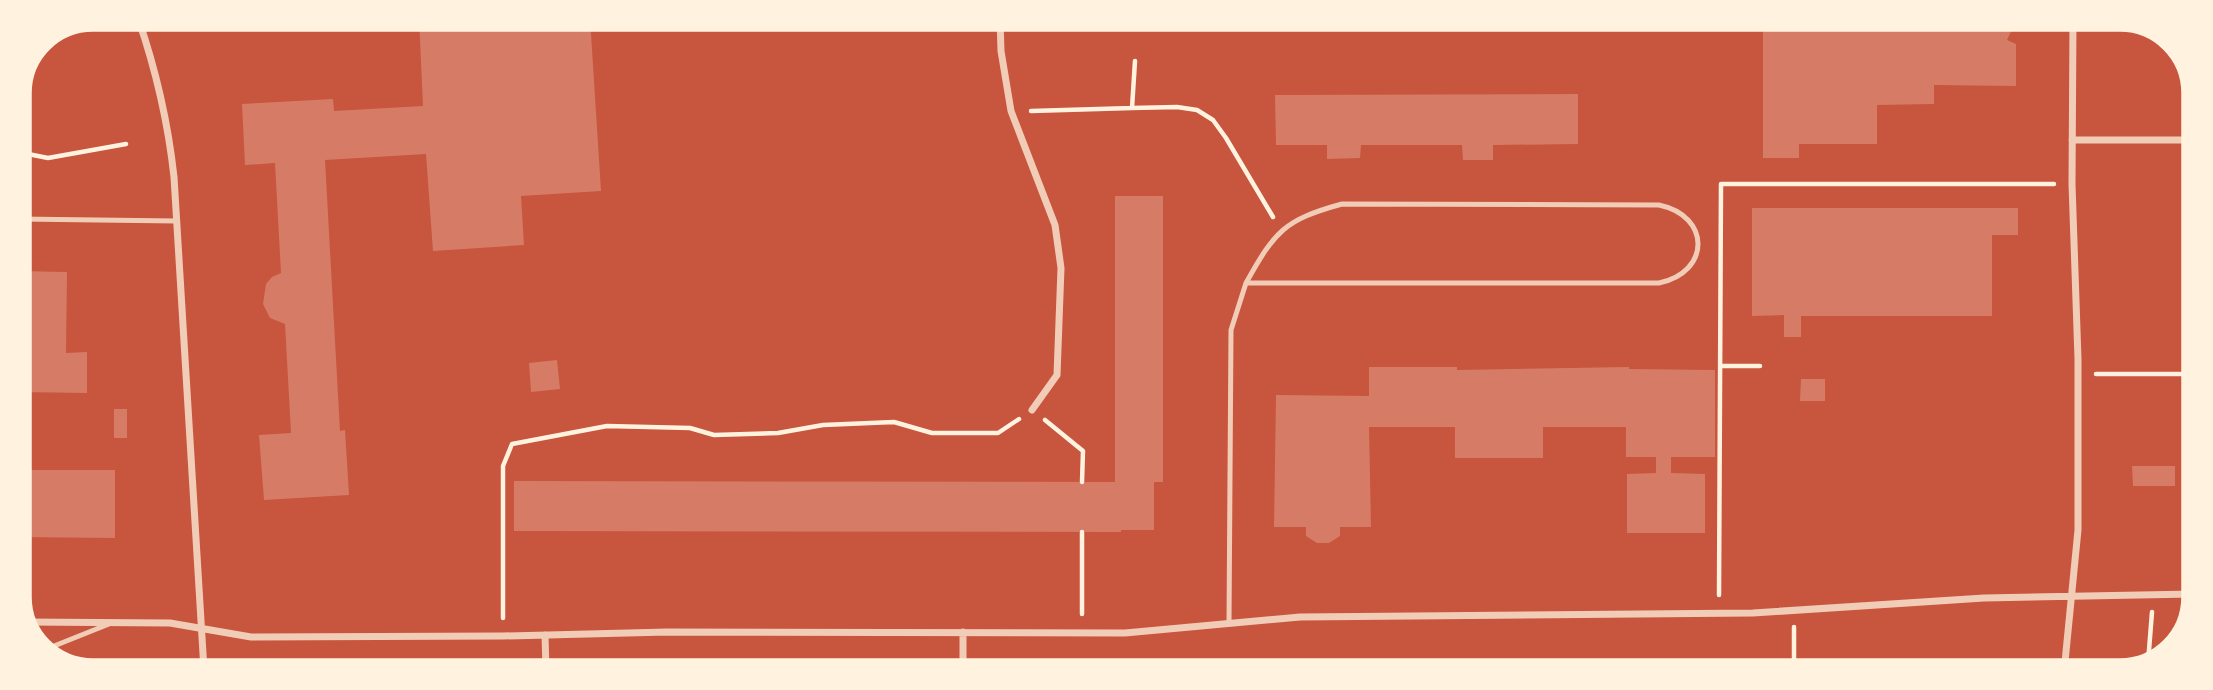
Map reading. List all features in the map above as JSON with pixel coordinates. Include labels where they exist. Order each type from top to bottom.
[{"type":"street","points":[[142,30],[159,83],[169,131],[177,220],[194,538],[204,660]]},
{"type":"street","points":[[1000,30],[1011,111],[1055,225],[1061,268],[1057,375],[1032,410]]},
{"type":"street","points":[[2065,660],[2078,530],[2073,30]]},
{"type":"street","points":[[2073,140],[2183,140]]},
{"type":"street","points":[[35,622],[170,623],[246,636],[1166,631],[1300,617],[1719,614],[1984,597],[2183,594]]},
{"type":"street","points":[[963,632],[963,660]]},
{"type":"street","points":[[545,635],[546,660]]},
{"type":"lane","points":[[1229,624],[1231,330],[1246,283],[1262,254],[1281,230],[1309,213],[1342,204],[1659,205],[1674,208],[1687,217],[1696,229],[1699,244],[1696,259],[1687,272],[1674,280],[1659,283],[1246,283]]},
{"type":"lane","points":[[30,219],[177,220]]},
{"type":"lane","points":[[53,646],[113,622]]},
{"type":"path","points":[[1132,108],[1135,61]]},
{"type":"path","points":[[1011,111],[1177,107],[1197,110],[1213,120],[1281,230]]},
{"type":"path","points":[[30,154],[48,158],[126,144]]},
{"type":"path","points":[[1719,614],[1721,184],[2073,184]]},
{"type":"path","points":[[1720,366],[1760,366]]},
{"type":"path","points":[[2078,374],[2183,374]]},
{"type":"path","points":[[503,636],[503,466],[512,444],[607,426],[690,428],[714,435],[778,433],[823,425],[894,422],[932,433],[998,433],[1032,410],[1083,451],[1082,482]]},
{"type":"path","points":[[1082,532],[1082,632]]},
{"type":"path","points":[[2149,653],[2153,596]]},
{"type":"path","points":[[1794,610],[1794,660]]},
{"type":"building","points":[[420,30],[591,30],[601,191],[521,196],[524,245],[433,251],[426,154],[325,160],[340,431],[345,430],[349,495],[264,500],[259,435],[291,433],[285,324],[270,318],[263,304],[266,284],[281,273],[275,163],[245,165],[242,104],[333,99],[334,111],[423,106]]},
{"type":"building","points":[[1763,30],[2012,30],[2007,40],[2016,44],[2016,86],[1934,85],[1934,104],[1877,105],[1877,144],[1799,144],[1799,158],[1763,158]]},
{"type":"building","points":[[1578,94],[1578,144],[1493,145],[1493,160],[1463,160],[1462,145],[1361,145],[1360,158],[1327,159],[1327,145],[1276,145],[1275,95]]},
{"type":"building","points":[[1115,196],[1163,196],[1163,482],[1154,482],[1154,530],[514,531],[514,481],[1115,482]]},
{"type":"building","points":[[1752,208],[2018,208],[2018,235],[1992,235],[1992,316],[1801,316],[1801,337],[1784,337],[1784,315],[1752,316]]},
{"type":"building","points":[[30,271],[67,272],[66,353],[87,352],[87,393],[30,392]]},
{"type":"building","points":[[557,360],[560,389],[531,392],[529,363]]},
{"type":"building","points":[[1369,367],[1457,367],[1457,370],[1629,367],[1715,370],[1715,457],[1671,457],[1671,473],[1705,474],[1705,533],[1627,533],[1627,474],[1656,473],[1656,457],[1626,457],[1626,427],[1543,427],[1543,458],[1455,458],[1455,427],[1369,427],[1371,527],[1340,527],[1340,536],[1329,543],[1317,543],[1306,536],[1306,527],[1274,527],[1276,395],[1369,396]]},
{"type":"building","points":[[1801,379],[1825,379],[1825,401],[1800,401]]},
{"type":"building","points":[[114,409],[127,409],[127,438],[114,438]]},
{"type":"building","points":[[2132,466],[2175,466],[2175,486],[2133,486]]},
{"type":"building","points":[[30,470],[115,470],[115,538],[30,537]]}]
